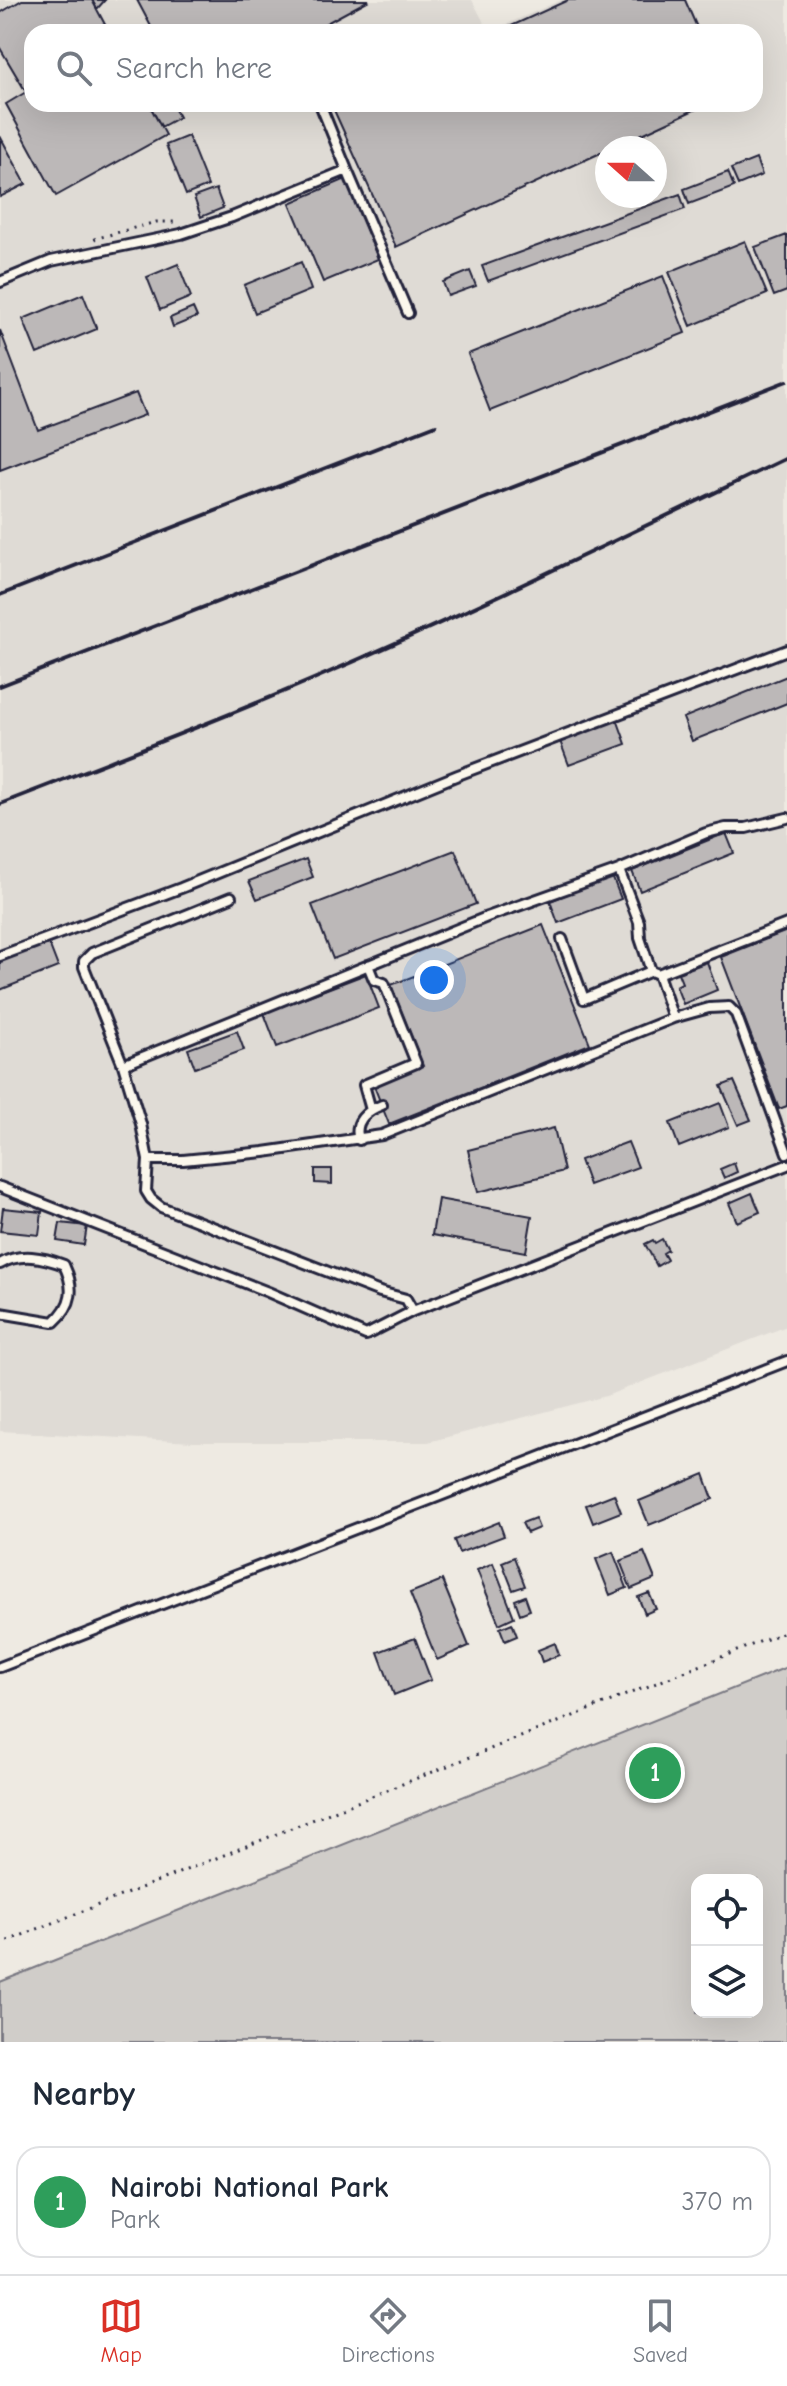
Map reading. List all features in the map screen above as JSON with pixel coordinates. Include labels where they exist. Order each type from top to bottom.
[{"type":"lane","points":[[323,112],[408,313]]},
{"type":"lane","points":[[0,282],[51,261],[181,234],[232,217],[347,170]]},
{"type":"lane","points":[[0,956],[195,883],[458,775],[787,650]]},
{"type":"lane","points":[[123,1065],[487,917],[619,870],[706,833],[787,818]]},
{"type":"lane","points":[[619,870],[639,922],[640,938],[673,1018]]},
{"type":"lane","points":[[231,897],[92,953],[84,961],[123,1065],[141,1124],[148,1160],[146,1191],[161,1207],[380,1292],[406,1299],[413,1311]]},
{"type":"lane","points":[[562,939],[584,999],[787,924]]},
{"type":"lane","points":[[368,965],[374,980],[384,983],[416,1063],[364,1085],[371,1110]]},
{"type":"lane","points":[[148,1160],[183,1160],[382,1135],[673,1018],[709,1008],[729,1007],[736,1014],[787,1153]]},
{"type":"lane","points":[[359,1140],[357,1132],[361,1120],[382,1105]]},
{"type":"lane","points":[[0,1187],[268,1292],[366,1335],[413,1311],[787,1165]]},
{"type":"lane","points":[[0,1264],[15,1256],[51,1260],[64,1265],[70,1277],[71,1299],[66,1312],[54,1322],[0,1313]]},
{"type":"lane","points":[[0,1667],[787,1361]]},
{"type":"path","points":[[92,240],[156,222],[181,222]]},
{"type":"path","points":[[0,1944],[787,1631]]},
{"type":"shaded area","points":[[0,0],[472,0],[485,24],[24,24],[24,112],[763,112],[763,24],[507,24],[561,0],[787,0],[787,1326],[606,1396],[428,1442],[192,1442],[0,1431]]},
{"type":"shaded area","points":[[787,1667],[787,2042],[0,2042],[0,1982]]},
{"type":"building","points":[[22,0],[92,0],[105,24],[24,24],[24,89],[0,48],[0,13]]},
{"type":"building","points":[[92,0],[105,0],[97,9]]},
{"type":"building","points":[[137,0],[369,0],[325,24],[150,24]]},
{"type":"building","points":[[568,0],[685,0],[696,24],[516,24]]},
{"type":"building","points":[[24,93],[24,112],[153,112],[166,135],[56,196],[6,104]]},
{"type":"building","points":[[153,112],[176,112],[179,117],[161,127]]},
{"type":"building","points":[[335,112],[690,112],[638,136],[595,136],[595,156],[396,247]]},
{"type":"building","points":[[0,136],[26,184],[0,197]]},
{"type":"building","points":[[188,136],[208,186],[186,195],[166,145]]},
{"type":"building","points":[[756,159],[762,175],[738,185],[731,169]]},
{"type":"building","points":[[728,172],[734,187],[689,204],[684,189]]},
{"type":"building","points":[[346,179],[378,259],[323,282],[290,203]]},
{"type":"building","points":[[216,189],[223,208],[201,217],[194,197]]},
{"type":"building","points":[[680,194],[685,209],[488,281],[482,266],[642,208],[667,208],[667,199]]},
{"type":"building","points":[[787,235],[787,291],[774,296],[755,247]]},
{"type":"building","points":[[745,241],[767,294],[691,326],[669,272]]},
{"type":"building","points":[[301,262],[311,290],[255,313],[244,285]]},
{"type":"building","points":[[178,264],[191,297],[160,310],[147,277]]},
{"type":"building","points":[[470,271],[476,286],[448,296],[443,282]]},
{"type":"building","points":[[663,276],[685,333],[490,411],[468,354]]},
{"type":"building","points":[[83,294],[97,329],[37,354],[23,319]]},
{"type":"building","points":[[193,308],[197,317],[173,327],[170,318]]},
{"type":"building","points":[[0,330],[38,430],[136,393],[145,415],[0,470]]},
{"type":"building","points":[[787,676],[787,703],[692,741],[683,718]]},
{"type":"building","points":[[617,719],[626,744],[569,765],[560,741]]},
{"type":"building","points":[[726,833],[734,853],[640,891],[632,871]]},
{"type":"building","points":[[455,850],[476,904],[333,959],[312,905]]},
{"type":"building","points":[[306,859],[313,877],[257,899],[249,881]]},
{"type":"building","points":[[612,876],[621,899],[558,923],[550,901]]},
{"type":"building","points":[[543,925],[590,1044],[389,1124],[374,1086],[423,1066],[391,985]]},
{"type":"building","points":[[787,931],[787,1106],[779,1109],[721,957]]},
{"type":"building","points":[[48,941],[58,967],[0,990],[0,959]]},
{"type":"building","points":[[707,962],[717,990],[683,1004],[676,986],[682,983],[678,973]]},
{"type":"building","points":[[366,974],[379,1008],[277,1047],[264,1013]]},
{"type":"building","points":[[237,1031],[244,1050],[195,1068],[188,1049]]},
{"type":"building","points":[[734,1081],[751,1120],[738,1125],[721,1086]]},
{"type":"building","points":[[720,1103],[729,1127],[679,1147],[670,1123]]},
{"type":"building","points":[[554,1128],[564,1171],[478,1192],[468,1150]]},
{"type":"building","points":[[628,1142],[638,1167],[589,1185],[580,1160]]},
{"type":"building","points":[[734,1163],[737,1172],[724,1178],[720,1169]]},
{"type":"building","points":[[315,1169],[332,1169],[332,1184],[315,1183]]},
{"type":"building","points":[[752,1193],[760,1212],[737,1222],[729,1203]]},
{"type":"building","points":[[438,1199],[532,1216],[526,1252],[432,1235]]},
{"type":"building","points":[[3,1208],[42,1212],[39,1235],[0,1231]]},
{"type":"building","points":[[60,1223],[87,1226],[84,1245],[57,1241]]},
{"type":"building","points":[[662,1239],[668,1250],[663,1253],[667,1260],[657,1266],[645,1244]]},
{"type":"building","points":[[704,1474],[713,1499],[649,1525],[639,1501]]},
{"type":"building","points":[[614,1494],[621,1512],[593,1523],[586,1505]]},
{"type":"building","points":[[535,1518],[539,1528],[527,1533],[522,1523]]},
{"type":"building","points":[[499,1522],[504,1536],[459,1553],[454,1540]]},
{"type":"building","points":[[613,1552],[627,1588],[610,1595],[596,1559]]},
{"type":"building","points":[[644,1552],[655,1579],[631,1589],[620,1561]]},
{"type":"building","points":[[514,1557],[525,1586],[513,1590],[502,1562]]},
{"type":"building","points":[[493,1563],[514,1617],[499,1624],[477,1570]]},
{"type":"building","points":[[442,1580],[469,1646],[437,1660],[410,1593]]},
{"type":"building","points":[[649,1593],[656,1609],[645,1614],[638,1597]]},
{"type":"building","points":[[525,1596],[530,1610],[520,1614],[515,1600]]},
{"type":"building","points":[[512,1623],[517,1636],[505,1641],[500,1628]]},
{"type":"building","points":[[415,1638],[431,1680],[394,1695],[378,1652]]},
{"type":"building","points":[[555,1643],[559,1655],[542,1662],[538,1650]]},
{"type":"railway","points":[[0,686],[787,381]]},
{"type":"railway","points":[[0,595],[436,425]]},
{"type":"railway","points":[[0,804],[208,723],[389,646],[787,458]]},
{"type":"place","name":"Nairobi National Park","points":[[655,1773]]}]
